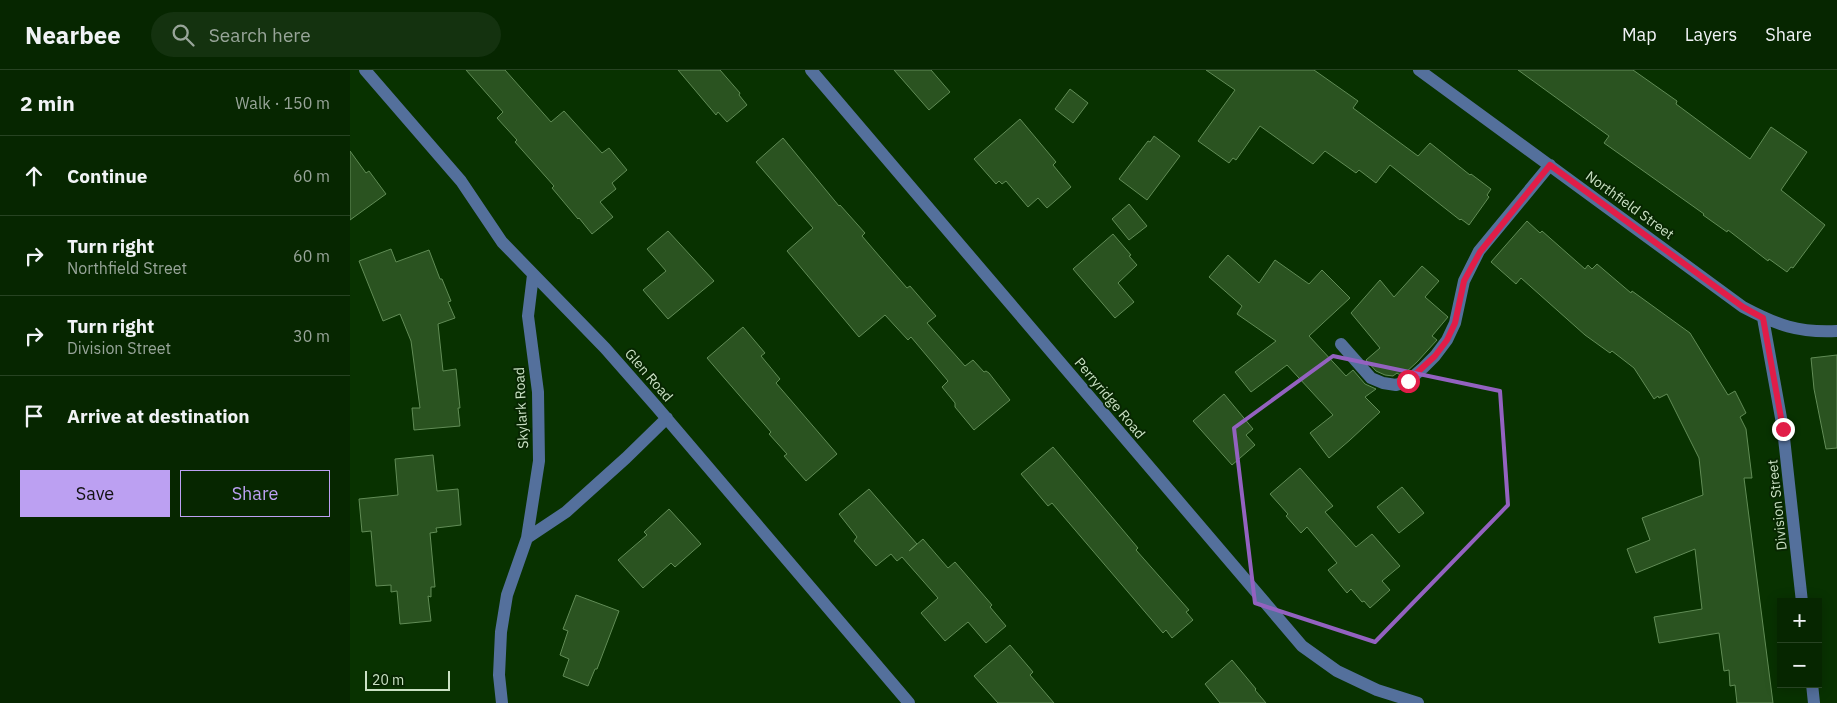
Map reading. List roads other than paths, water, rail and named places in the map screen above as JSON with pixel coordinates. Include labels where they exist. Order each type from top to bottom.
[{"type":"street","name":"Glen Road","points":[[365,70],[461,181],[502,242],[605,348],[667,418],[909,703]]},
{"type":"street","name":"Perryridge Road","points":[[811,70],[1302,646],[1345,674],[1377,690],[1418,703]]},
{"type":"street","name":"Northfield Street","points":[[1419,70],[1743,307],[1763,318],[1791,328],[1814,332],[1837,331]]},
{"type":"street","points":[[1340,344],[1371,378],[1383,383],[1396,385],[1408,381],[1416,375],[1435,356],[1447,340],[1455,323],[1464,281],[1480,252],[1550,165]]},
{"type":"street","name":"Skylark Road","points":[[502,703],[499,675],[500,632],[507,595],[527,538],[539,460],[538,392],[528,316],[533,275]]},
{"type":"street","name":"Division Street","points":[[1763,318],[1783,429],[1802,598]]},
{"type":"street","points":[[527,538],[566,512],[667,418]]},
{"type":"street","points":[[1812,688],[1814,703]]}]
